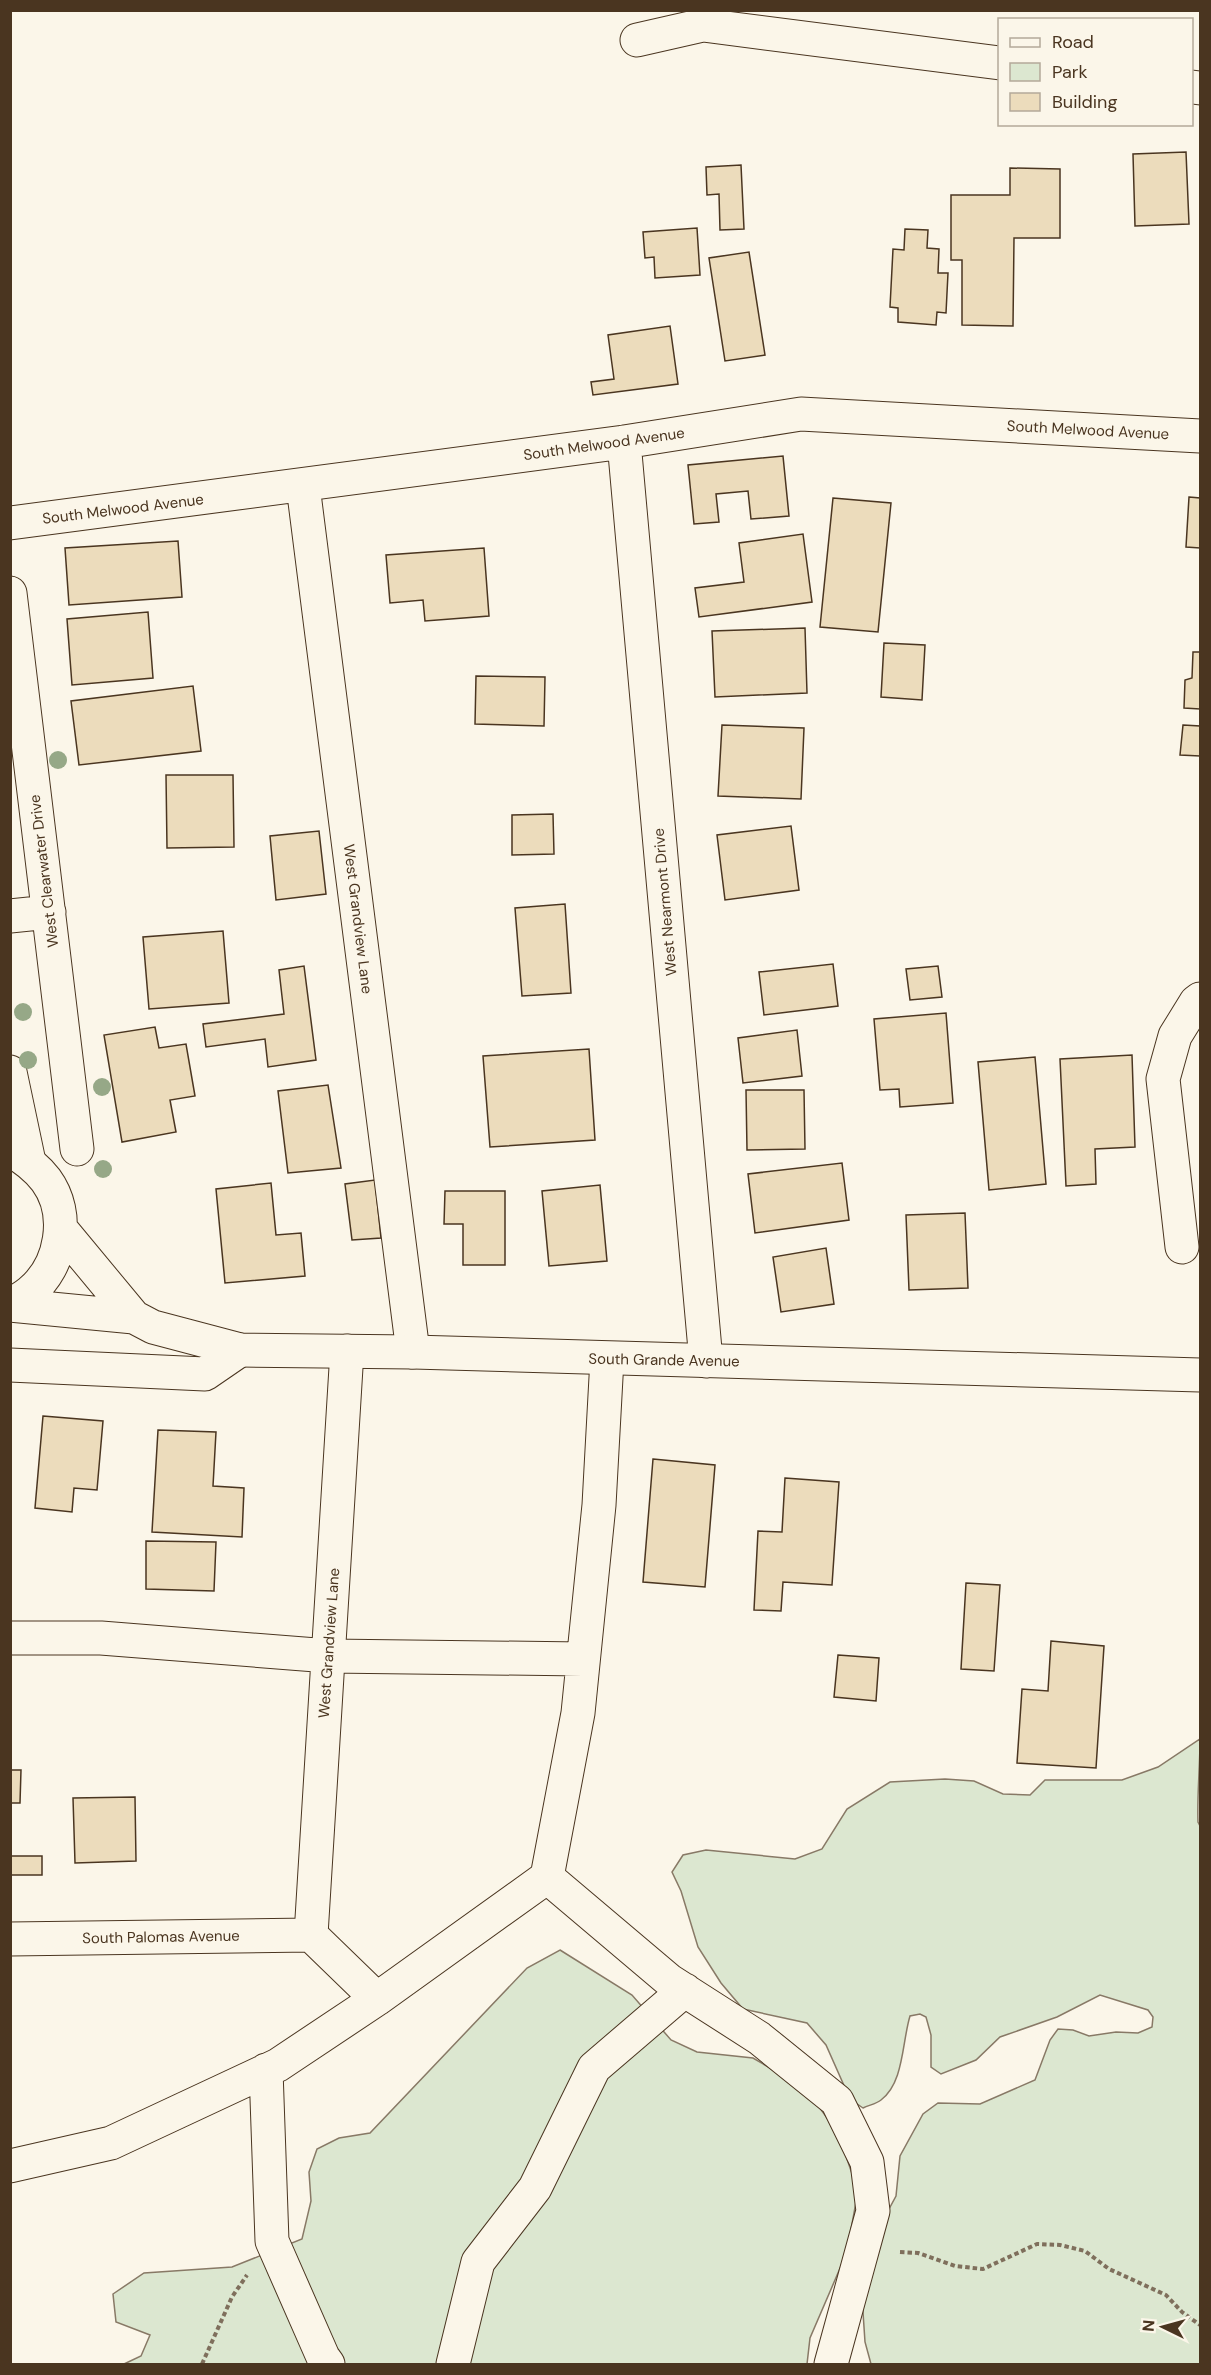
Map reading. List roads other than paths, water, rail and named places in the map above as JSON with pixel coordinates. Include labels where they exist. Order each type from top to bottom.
[{"type":"street","points":[[637,40],[703,25],[998,63]]},
{"type":"street","name":"South Melwood Avenue","points":[[10,523],[624,442],[801,414],[1200,436]]},
{"type":"street","name":"West Nearmont Drive","points":[[624,442],[706,1361]]},
{"type":"street","name":"West Grandview Lane","points":[[303,486],[413,1352]]},
{"type":"street","name":"West Clearwater Drive","points":[[10,593],[77,1149]]},
{"type":"street","points":[[10,916],[49,912]]},
{"type":"street","points":[[1182,1246],[1163,1079],[1175,1036],[1200,999]]},
{"type":"street","points":[[10,1072],[20,1156],[46,1180],[58,1204],[61,1229],[57,1253],[46,1274],[30,1292],[10,1305]]},
{"type":"street","name":"South Grande Avenue","points":[[61,1229],[134,1317]]},
{"type":"street","name":"South Grande Avenue","points":[[10,1305],[134,1317],[153,1327],[240,1350],[413,1352],[1200,1375]]},
{"type":"street","points":[[10,1365],[205,1374],[240,1350]]},
{"type":"street","name":"West Grandview Lane","points":[[311,1935],[347,1351]]},
{"type":"street","points":[[10,2166],[111,2143],[266,2070],[377,1999],[547,1877],[578,1713],[599,1505],[607,1359]]},
{"type":"street","points":[[10,1638],[101,1638],[328,1656],[583,1659]]},
{"type":"street","points":[[547,1877],[670,1980],[759,2038],[837,2101],[867,2162],[873,2211],[831,2364]]},
{"type":"street","points":[[311,1935],[377,1999]]},
{"type":"street","name":"South Palomas Avenue","points":[[10,1939],[311,1935]]},
{"type":"street","points":[[453,2364],[478,2262],[535,2188],[594,2068],[685,1990]]},
{"type":"street","points":[[266,2070],[272,2241],[322,2356],[328,2364]]}]
